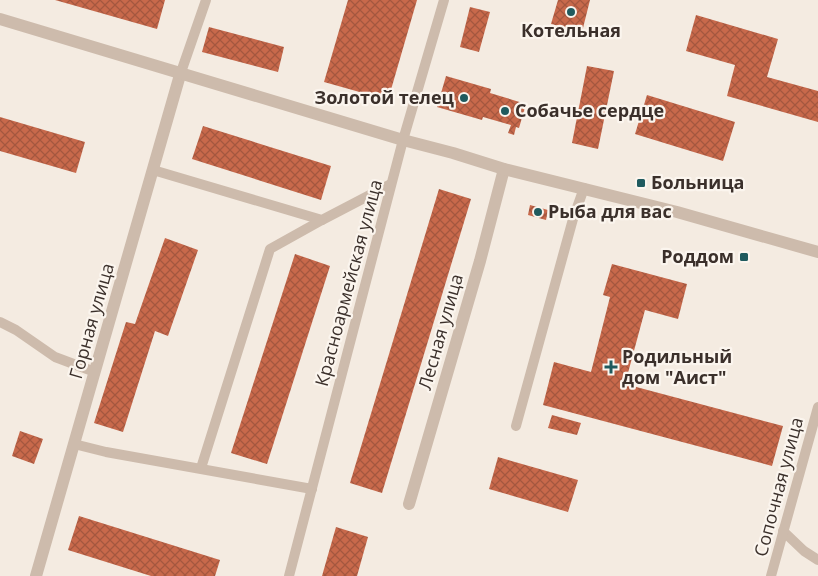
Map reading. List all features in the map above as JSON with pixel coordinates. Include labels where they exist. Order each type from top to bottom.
[{"type":"street","points":[[0,19],[180,75],[403,140],[504,168],[678,212],[818,252]]},
{"type":"street","name":"Горная улица","points":[[36,576],[180,75]]},
{"type":"street","name":"Лесная улица","points":[[409,504],[480,261],[504,168]]},
{"type":"lane","points":[[180,75],[206,0]]},
{"type":"lane","name":"Красноармейская улица","points":[[289,576],[391,184],[444,0]]},
{"type":"lane","points":[[153,170],[322,220]]},
{"type":"lane","points":[[201,468],[270,250],[391,184]]},
{"type":"lane","points":[[516,426],[584,188]]},
{"type":"lane","points":[[0,322],[16,330],[55,357],[95,372]]},
{"type":"lane","name":"Сопочная улица","points":[[771,576],[818,407]]},
{"type":"lane","points":[[74,444],[106,452],[312,489]]},
{"type":"lane","points":[[784,532],[804,551],[818,560]]},
{"type":"building","points":[[55,0],[165,0],[157,29]]},
{"type":"building","points":[[348,0],[417,0],[388,100],[324,82]]},
{"type":"building","name":"Котельная","points":[[558,0],[590,0],[582,32],[551,24]]},
{"type":"building","points":[[470,7],[490,12],[479,52],[460,47]]},
{"type":"building","points":[[696,15],[778,39],[767,77],[818,91],[818,122],[727,96],[735,65],[686,51]]},
{"type":"building","points":[[209,27],[284,47],[278,72],[202,52]]},
{"type":"building","points":[[587,66],[614,71],[598,149],[572,143]]},
{"type":"building","name":"Золотой телец","points":[[446,76],[491,89],[490,93],[526,104],[519,128],[516,127],[514,135],[508,133],[511,125],[483,117],[482,120],[437,107]]},
{"type":"building","points":[[647,95],[735,122],[723,161],[635,134]]},
{"type":"building","points":[[0,117],[85,142],[76,173],[0,151]]},
{"type":"building","points":[[203,126],[331,166],[321,200],[192,159]]},
{"type":"building","points":[[439,189],[471,199],[382,493],[350,483]]},
{"type":"building","name":"Рыба для вас","points":[[530,205],[548,210],[546,220],[528,215]]},
{"type":"building","points":[[165,238],[198,250],[168,336],[155,331],[123,432],[94,423],[126,322],[135,324]]},
{"type":"building","points":[[295,254],[330,266],[267,464],[231,453]]},
{"type":"building","name":"Родильный дом \"Аист\"","points":[[612,264],[687,284],[678,319],[645,310],[625,384],[783,426],[772,466],[543,405],[554,362],[591,372],[610,297],[603,295]]},
{"type":"building","points":[[552,415],[581,423],[577,435],[548,428]]},
{"type":"building","points":[[20,431],[43,439],[34,464],[12,456]]},
{"type":"building","points":[[498,457],[578,480],[568,512],[489,489]]},
{"type":"building","points":[[79,516],[220,560],[215,576],[151,576],[68,550]]},
{"type":"building","points":[[336,527],[368,537],[357,576],[322,576]]},
{"type":"place","name":"Котельная","points":[[571,12]]},
{"type":"place","name":"Золотой телец","points":[[464,98]]},
{"type":"place","name":"Собачье сердце","points":[[505,111]]},
{"type":"place","name":"Больница","points":[[641,183]]},
{"type":"place","name":"Рыба для вас","points":[[538,212]]},
{"type":"place","name":"Роддом","points":[[744,257]]},
{"type":"place","name":"Родильный дом \"Аист\"","points":[[611,367]]}]
